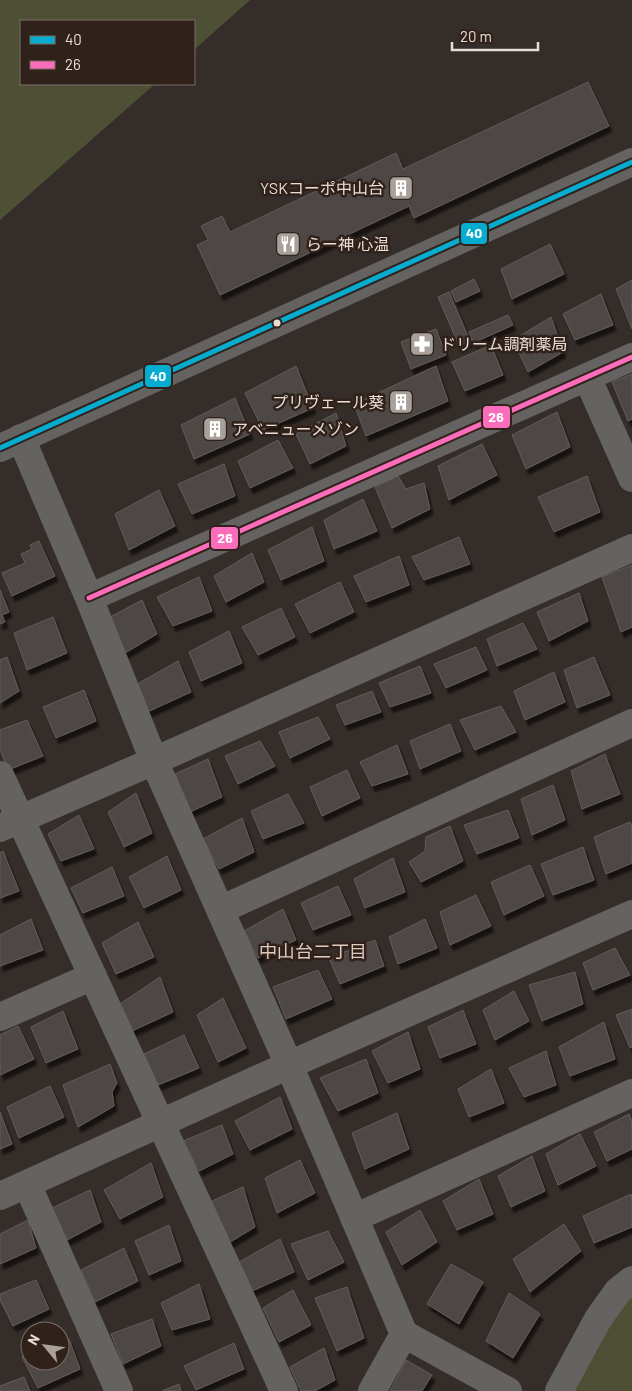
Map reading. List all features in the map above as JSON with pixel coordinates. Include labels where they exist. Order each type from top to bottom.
[{"type":"street","points":[[508,1391],[404,1334],[289,1065],[154,761],[89,598],[11,443],[632,162]]},
{"type":"street","points":[[89,598],[632,357]]},
{"type":"street","points":[[587,377],[632,478]]},
{"type":"street","points":[[10,823],[154,761],[632,548]]},
{"type":"street","points":[[220,910],[632,723]]},
{"type":"street","points":[[0,775],[10,823],[93,976],[284,1391]]},
{"type":"street","points":[[0,1196],[289,1065],[632,914]]},
{"type":"street","points":[[0,1017],[93,976]]},
{"type":"street","points":[[354,1218],[632,1093]]},
{"type":"street","points":[[27,1184],[119,1391]]},
{"type":"street","points":[[559,1391],[598,1319],[618,1291],[632,1280]]},
{"type":"street","points":[[372,1391],[404,1334]]},
{"type":"green space","points":[[0,0],[250,0],[195,49],[195,20],[20,20],[20,85],[154,85],[0,220]]},
{"type":"green space","points":[[632,1291],[632,1391],[570,1391],[618,1302]]},
{"type":"building","name":"YSKコーポ中山台","points":[[588,82],[609,126],[414,218],[409,206],[220,295],[197,245],[208,240],[201,226],[222,216],[230,232],[396,153],[403,169]]},
{"type":"building","points":[[550,244],[564,274],[512,299],[501,269]]},
{"type":"building","points":[[474,279],[480,291],[456,302],[451,291]]},
{"type":"building","points":[[632,280],[632,329],[616,289]]},
{"type":"building","points":[[449,292],[470,341],[459,346],[438,297]]},
{"type":"building","points":[[601,294],[613,325],[575,340],[563,314]]},
{"type":"building","points":[[508,315],[513,325],[473,343],[469,332]]},
{"type":"building","points":[[551,317],[563,352],[528,372],[513,340]]},
{"type":"building","points":[[436,329],[446,355],[411,369],[401,342]]},
{"type":"building","points":[[491,345],[503,375],[465,391],[452,362]]},
{"type":"building","points":[[296,366],[313,408],[263,430],[245,393]]},
{"type":"building","name":"プリヴェール葵","points":[[436,366],[448,401],[366,436],[354,404]]},
{"type":"building","points":[[632,374],[632,419],[628,421],[612,382]]},
{"type":"building","name":"アベニューメゾン","points":[[235,398],[250,434],[194,459],[181,425]]},
{"type":"building","points":[[557,412],[570,447],[526,469],[512,435]]},
{"type":"building","points":[[336,413],[346,446],[310,464],[296,434]]},
{"type":"building","points":[[278,440],[293,468],[250,488],[238,461]]},
{"type":"building","points":[[482,444],[497,475],[449,500],[438,466]]},
{"type":"building","points":[[224,464],[235,496],[192,514],[178,484]]},
{"type":"building","points":[[398,476],[406,489],[424,483],[430,509],[392,528],[375,487]]},
{"type":"building","points":[[587,476],[600,512],[554,532],[538,497]]},
{"type":"building","points":[[159,490],[175,526],[129,550],[115,514]]},
{"type":"building","points":[[363,499],[377,531],[334,549],[324,520]]},
{"type":"building","points":[[312,527],[324,561],[281,580],[268,550]]},
{"type":"building","points":[[459,537],[470,564],[424,580],[412,557]]},
{"type":"building","points":[[39,541],[55,576],[12,596],[2,573],[25,563],[21,554],[32,549],[30,545]]},
{"type":"building","points":[[252,553],[264,582],[226,602],[214,576]]},
{"type":"building","points":[[399,556],[409,585],[366,602],[354,576]]},
{"type":"building","points":[[632,565],[632,627],[621,632],[602,577]]},
{"type":"building","points":[[199,577],[212,611],[173,626],[157,597]]},
{"type":"building","points":[[340,582],[354,612],[310,633],[295,604]]},
{"type":"building","points":[[0,590],[9,612],[2,615],[5,622],[0,624]]},
{"type":"building","points":[[579,593],[588,621],[549,641],[537,612]]},
{"type":"building","points":[[142,600],[157,634],[120,656],[103,621]]},
{"type":"building","points":[[281,608],[295,637],[258,655],[242,627]]},
{"type":"building","points":[[53,617],[67,653],[27,670],[14,633]]},
{"type":"building","points":[[523,623],[537,649],[497,666],[487,639]]},
{"type":"building","points":[[229,631],[242,663],[201,681],[189,652]]},
{"type":"building","points":[[476,647],[487,670],[446,688],[434,664]]},
{"type":"building","points":[[7,657],[19,691],[0,703],[0,660]]},
{"type":"building","points":[[594,657],[610,695],[577,708],[564,670]]},
{"type":"building","points":[[178,661],[191,692],[145,713],[132,687]]},
{"type":"building","points":[[420,666],[431,693],[390,707],[379,683]]},
{"type":"building","points":[[554,672],[565,702],[525,720],[514,691]]},
{"type":"building","points":[[84,690],[96,721],[56,738],[43,707]]},
{"type":"building","points":[[372,691],[381,712],[345,725],[336,705]]},
{"type":"building","points":[[501,706],[516,732],[475,750],[460,720]]},
{"type":"building","points":[[318,717],[330,739],[290,758],[279,732]]},
{"type":"building","points":[[27,720],[43,756],[8,770],[0,749],[0,730]]},
{"type":"building","points":[[450,724],[461,751],[420,769],[410,741]]},
{"type":"building","points":[[260,741],[275,766],[238,784],[225,756]]},
{"type":"building","points":[[397,745],[408,774],[372,786],[360,762]]},
{"type":"building","points":[[605,754],[620,794],[582,809],[571,771]]},
{"type":"building","points":[[208,759],[222,797],[190,812],[175,774]]},
{"type":"building","points":[[347,770],[360,798],[322,816],[310,787]]},
{"type":"building","points":[[553,785],[565,820],[532,835],[521,799]]},
{"type":"building","points":[[136,793],[152,833],[124,847],[108,812]]},
{"type":"building","points":[[288,794],[304,823],[263,839],[251,811]]},
{"type":"building","points":[[508,810],[519,838],[477,854],[464,825]]},
{"type":"building","points":[[79,815],[94,849],[61,861],[48,834]]},
{"type":"building","points":[[242,818],[254,852],[219,869],[203,839]]},
{"type":"building","points":[[630,822],[632,826],[632,863],[606,874],[594,837]]},
{"type":"building","points":[[450,826],[463,861],[421,882],[409,862],[425,851],[426,837]]},
{"type":"building","points":[[583,847],[594,880],[553,895],[541,864]]},
{"type":"building","points":[[3,851],[19,891],[0,898],[0,853]]},
{"type":"building","points":[[167,856],[181,890],[144,908],[129,877]]},
{"type":"building","points":[[393,858],[405,892],[365,908],[354,879]]},
{"type":"building","points":[[530,865],[544,896],[504,915],[491,882]]},
{"type":"building","points":[[112,867],[124,896],[83,913],[71,888]]},
{"type":"building","points":[[338,886],[351,915],[313,930],[301,903]]},
{"type":"building","points":[[476,895],[491,926],[450,945],[440,912]]},
{"type":"building","points":[[283,909],[296,940],[258,958],[244,931]]},
{"type":"building","points":[[31,919],[43,950],[0,966],[0,935]]},
{"type":"building","points":[[425,919],[437,948],[398,964],[389,937]]},
{"type":"building","points":[[138,922],[154,957],[116,974],[102,943]]},
{"type":"building","points":[[375,940],[384,966],[340,984],[329,958]]},
{"type":"building","points":[[615,948],[630,975],[593,990],[583,963]]},
{"type":"building","points":[[318,970],[332,999],[286,1019],[273,987]]},
{"type":"building","points":[[575,972],[583,1004],[542,1021],[529,985]]},
{"type":"building","points":[[160,977],[173,1012],[132,1031],[120,1004]]},
{"type":"building","points":[[514,991],[529,1021],[495,1040],[483,1010]]},
{"type":"building","points":[[223,998],[246,1048],[218,1062],[197,1015]]},
{"type":"building","points":[[632,1009],[632,1047],[630,1048],[616,1015]]},
{"type":"building","points":[[463,1010],[476,1044],[440,1058],[428,1027]]},
{"type":"building","points":[[63,1011],[78,1049],[46,1063],[31,1027]]},
{"type":"building","points":[[604,1022],[615,1059],[570,1076],[559,1047]]},
{"type":"building","points":[[18,1026],[34,1059],[0,1075],[0,1035]]},
{"type":"building","points":[[408,1032],[420,1069],[388,1083],[372,1051]]},
{"type":"building","points":[[184,1035],[199,1068],[158,1085],[144,1054]]},
{"type":"building","points":[[546,1051],[556,1085],[524,1097],[509,1068]]},
{"type":"building","points":[[366,1059],[378,1093],[338,1111],[320,1078]]},
{"type":"building","points":[[110,1064],[117,1083],[112,1092],[114,1106],[78,1127],[63,1085]]},
{"type":"building","points":[[491,1069],[504,1103],[469,1117],[458,1089]]},
{"type":"building","points":[[50,1086],[64,1117],[19,1138],[7,1107]]},
{"type":"building","points":[[280,1097],[292,1129],[250,1150],[235,1121]]},
{"type":"building","points":[[0,1112],[12,1144],[0,1149]]},
{"type":"building","points":[[397,1113],[409,1149],[365,1169],[352,1133]]},
{"type":"building","points":[[629,1114],[632,1122],[632,1149],[607,1161],[594,1132]]},
{"type":"building","points":[[222,1125],[233,1154],[199,1171],[183,1141]]},
{"type":"building","points":[[580,1134],[596,1166],[558,1185],[546,1154]]},
{"type":"building","points":[[532,1156],[545,1191],[511,1207],[498,1176]]},
{"type":"building","points":[[300,1160],[315,1193],[277,1213],[265,1178]]},
{"type":"building","points":[[151,1163],[163,1197],[120,1219],[104,1190]]},
{"type":"building","points":[[479,1179],[493,1214],[457,1230],[443,1201]]},
{"type":"building","points":[[243,1187],[255,1227],[227,1244],[210,1202]]},
{"type":"building","points":[[90,1190],[101,1222],[67,1240],[52,1208]]},
{"type":"building","points":[[631,1194],[632,1227],[594,1243],[583,1216]]},
{"type":"building","points":[[420,1210],[437,1242],[402,1265],[386,1232]]},
{"type":"building","points":[[28,1220],[36,1248],[0,1264],[0,1234]]},
{"type":"building","points":[[564,1224],[581,1251],[530,1292],[513,1259]]},
{"type":"building","points":[[169,1225],[181,1261],[149,1275],[135,1241]]},
{"type":"building","points":[[328,1231],[344,1262],[308,1280],[291,1244]]},
{"type":"building","points":[[280,1239],[294,1272],[250,1292],[239,1262]]},
{"type":"building","points":[[124,1248],[138,1281],[95,1302],[81,1270]]},
{"type":"building","points":[[451,1264],[483,1282],[459,1324],[427,1304]]},
{"type":"building","points":[[36,1280],[49,1309],[20,1321],[13,1326],[0,1300],[0,1294]]},
{"type":"building","points":[[199,1284],[210,1319],[172,1330],[161,1303]]},
{"type":"building","points":[[347,1287],[364,1338],[337,1351],[315,1298]]},
{"type":"building","points":[[293,1290],[311,1325],[279,1342],[263,1308]]},
{"type":"building","points":[[509,1293],[540,1314],[513,1358],[486,1341]]},
{"type":"building","points":[[152,1319],[161,1346],[123,1364],[111,1334]]},
{"type":"building","points":[[70,1342],[80,1369],[38,1388],[29,1371],[70,1371]]},
{"type":"building","points":[[234,1343],[244,1369],[196,1390],[184,1366]]},
{"type":"building","points":[[324,1348],[335,1380],[315,1391],[301,1391],[290,1367]]},
{"type":"building","points":[[406,1360],[432,1375],[422,1391],[390,1391]]},
{"type":"building","points":[[24,1377],[30,1391],[0,1391],[0,1386]]},
{"type":"building","points":[[179,1384],[181,1391],[162,1391]]},
{"type":"transit line","name":"40","points":[[0,448],[632,162]]},
{"type":"transit line","name":"26","points":[[89,598],[632,357]]},
{"type":"place","name":"YSKコーポ中山台","points":[[401,188]]},
{"type":"place","name":"らー神 心温","points":[[288,244]]},
{"type":"place","name":"ドリーム調剤薬局","points":[[422,344]]},
{"type":"place","name":"プリヴェール葵","points":[[401,402]]},
{"type":"place","name":"アベニューメゾン","points":[[215,429]]},
{"type":"district","name":"中山台二丁目","points":[[313,952]]}]
